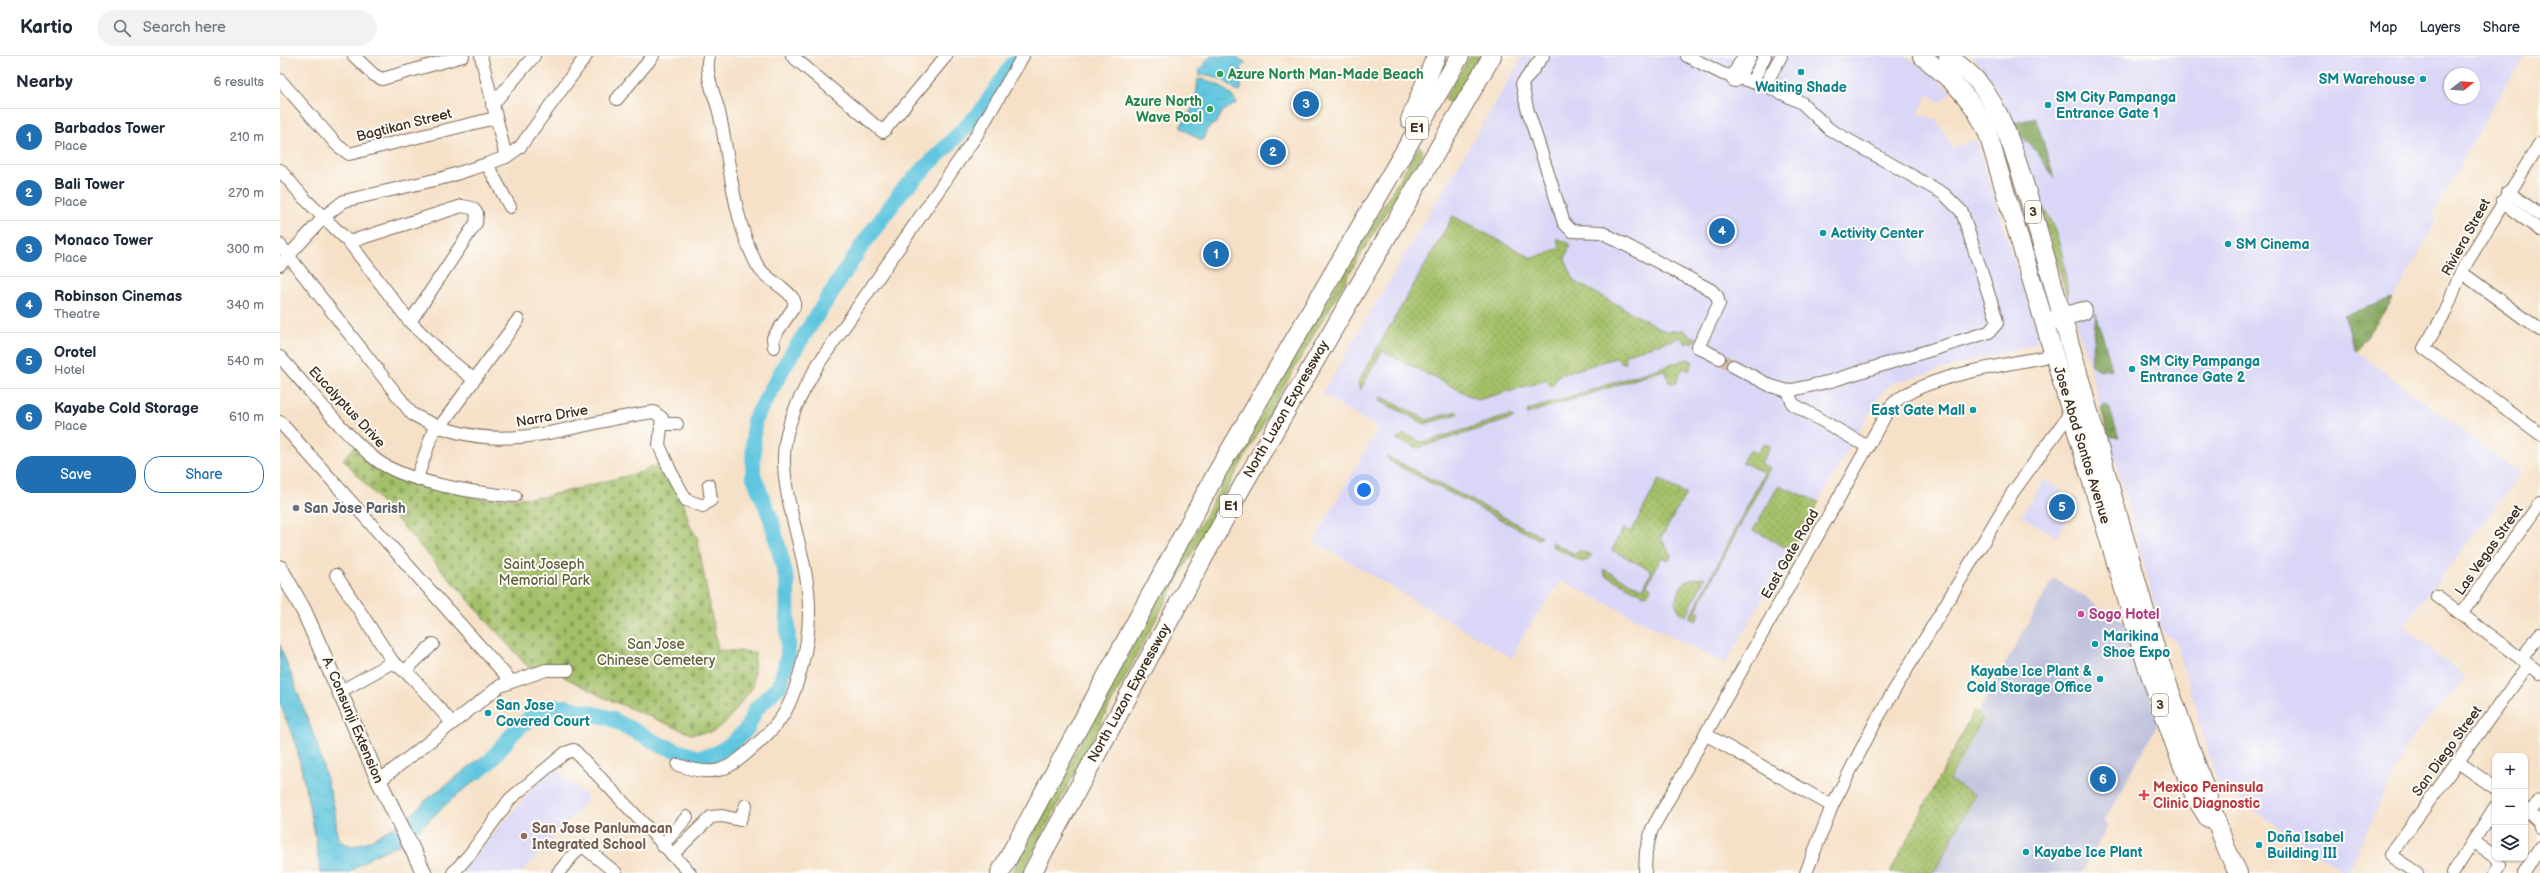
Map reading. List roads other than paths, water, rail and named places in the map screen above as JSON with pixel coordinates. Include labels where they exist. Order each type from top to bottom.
[{"type":"highway","points":[[1374,200],[1412,116],[1436,56]]},
{"type":"highway","name":"North Luzon Expressway","points":[[1000,873],[1217,472],[1374,200],[1460,56]]},
{"type":"highway","name":"North Luzon Expressway","points":[[1032,873],[1243,484],[1492,56]]},
{"type":"highway","points":[[1744,80],[1746,56]]},
{"type":"highway","name":"Jose Abad Santos Avenue","points":[[1922,56],[1956,84],[1974,104],[1988,134],[2071,412],[2090,471],[2122,552]]},
{"type":"highway","name":"Jose Abad Santos Avenue","points":[[1948,56],[1978,82],[1991,102],[2003,127],[2030,202],[2058,319],[2122,552],[2195,797],[2226,848],[2238,873]]},
{"type":"highway","points":[[2008,197],[2026,224],[2058,319],[2079,407],[2090,471]]},
{"type":"highway","points":[[2058,319],[2083,311]]},
{"type":"main road","name":"A. Consunji Extension","points":[[280,569],[304,611],[379,781],[424,873]]},
{"type":"street","points":[[354,56],[376,78],[382,79],[463,56]]},
{"type":"street","points":[[481,56],[495,118],[506,157]]},
{"type":"street","points":[[492,105],[534,56]]},
{"type":"street","points":[[280,265],[325,216],[351,198],[443,178],[506,157],[520,147],[586,56]]},
{"type":"street","points":[[617,99],[653,56]]},
{"type":"street","points":[[709,56],[711,86],[719,112],[729,176],[744,235],[763,274],[794,300],[794,307],[772,338],[774,347]]},
{"type":"street","points":[[792,56],[883,132],[946,56]]},
{"type":"street","points":[[678,765],[700,772],[719,772],[736,763],[784,717],[792,701],[808,641],[810,616],[806,572],[784,475],[784,454],[789,426],[801,395],[819,363],[976,136],[1023,56]]},
{"type":"street","points":[[1543,56],[1522,84],[1527,108],[1564,223],[1572,231],[1601,232],[1711,290],[1717,296],[1719,304],[1698,347],[1719,358]]},
{"type":"street","points":[[1687,56],[1744,80],[1765,85],[1802,103],[1829,129],[1944,194],[1962,212],[1970,232],[1997,324],[1989,332],[1832,381],[1788,390],[1771,386],[1733,366]]},
{"type":"street","points":[[1744,80],[1765,56]]},
{"type":"street","points":[[1765,85],[1781,56]]},
{"type":"street","name":"Bagtikan Street","points":[[280,80],[337,145],[349,154],[495,118]]},
{"type":"street","name":"Riviera Street","points":[[2540,143],[2508,192],[2461,272],[2446,311],[2424,348],[2540,434]]},
{"type":"street","points":[[487,164],[510,207]]},
{"type":"street","points":[[280,170],[304,198],[325,216],[349,242],[410,322],[445,356],[473,378]]},
{"type":"street","points":[[2508,192],[2540,215]]},
{"type":"street","points":[[2502,202],[2540,230]]},
{"type":"street","points":[[349,242],[462,206],[472,208],[477,213],[476,223],[410,322]]},
{"type":"street","name":"Narra Drive","points":[[280,245],[408,412],[437,427],[464,434],[515,439],[539,436],[654,412],[662,418],[663,424]]},
{"type":"street","points":[[2461,272],[2540,330]]},
{"type":"street","points":[[417,478],[437,427],[518,320]]},
{"type":"street","name":"East Gate Road","points":[[1646,873],[1647,845],[1652,829],[1890,407],[1898,397],[1908,391],[1941,381],[2054,355]]},
{"type":"street","name":"Eucalyptus Drive","points":[[280,357],[376,460],[390,468],[417,478],[482,494],[515,496]]},
{"type":"street","points":[[1788,390],[1794,404],[1868,447]]},
{"type":"street","points":[[1806,873],[1832,806],[1877,719],[2013,492],[2071,412]]},
{"type":"street","points":[[280,422],[511,681]]},
{"type":"street","points":[[677,424],[663,424],[659,445],[677,487],[686,500],[703,506],[710,500],[709,485]]},
{"type":"street","name":"Las Vegas Street","points":[[2462,613],[2540,503]]},
{"type":"street","points":[[336,575],[393,662],[405,671],[452,723]]},
{"type":"street","points":[[2437,596],[2462,613],[2540,674]]},
{"type":"street","name":"San Diego Street","points":[[2417,873],[2390,855],[2458,762],[2525,662],[2540,634]]},
{"type":"street","points":[[405,671],[433,644]]},
{"type":"street","points":[[340,691],[393,662]]},
{"type":"street","points":[[379,781],[500,686],[546,670],[568,670]]},
{"type":"street","points":[[1705,734],[1832,806]]},
{"type":"street","points":[[453,873],[470,854],[510,799],[570,751],[577,751],[662,846],[690,873]]},
{"type":"street","points":[[2458,762],[2492,786]]},
{"type":"street","points":[[2540,800],[2528,810],[2540,827]]},
{"type":"street","points":[[672,855],[705,820],[716,816],[740,820],[746,805]]},
{"type":"street","points":[[2457,871],[2492,812]]},
{"type":"street","points":[[662,846],[687,817]]},
{"type":"street","points":[[2474,842],[2492,854]]},
{"type":"street","points":[[558,873],[578,849],[584,846],[616,873]]},
{"type":"street","points":[[2524,873],[2540,847]]},
{"type":"street","points":[[2495,873],[2500,865],[2498,861]]},
{"type":"water","name":"Azure North Man-Made Beach","points":[[1211,56],[1235,56],[1246,63],[1242,67],[1241,90],[1237,91],[1224,81],[1209,75],[1199,76],[1200,69]]},
{"type":"water","name":"Azure North Wave Pool","points":[[1198,79],[1210,81],[1220,86],[1230,93],[1237,103],[1223,111],[1217,122],[1207,129],[1202,141],[1180,127],[1195,104]]},
{"type":"water","points":[[280,645],[317,744],[335,810],[337,836],[343,843],[353,846],[369,841],[407,819],[425,801],[482,757],[491,755],[499,763],[453,798],[405,842],[373,856],[348,873],[320,873],[315,834],[297,749],[280,703]]},
{"type":"waterway","points":[[477,772],[489,762],[514,732],[531,717],[549,707],[566,707],[610,718],[661,745],[698,758],[715,754],[730,745],[747,729],[755,710],[780,685],[788,655],[787,581],[771,519],[753,475],[754,421],[786,363],[861,247],[902,191],[980,113],[1013,64]]},
{"type":"tunnel","points":[[1719,358],[1733,366]]},
{"type":"place","name":"Waiting Shade","points":[[1801,72]]},
{"type":"place","name":"Azure North Man-Made Beach","points":[[1220,74]]},
{"type":"place","name":"SM Warehouse","points":[[2423,79]]},
{"type":"place","name":"Monaco Tower","points":[[1306,104]]},
{"type":"place","name":"SM City Pampanga Entrance Gate 1","points":[[2048,105]]},
{"type":"place","name":"Azure North Wave Pool","points":[[1210,109]]},
{"type":"place","name":"Bali Tower","points":[[1273,152]]},
{"type":"place","name":"Robinson Cinemas","points":[[1722,231]]},
{"type":"place","name":"Activity Center","points":[[1823,233]]},
{"type":"place","name":"SM Cinema","points":[[2228,244]]},
{"type":"place","name":"Barbados Tower","points":[[1216,254]]},
{"type":"place","name":"SM City Pampanga Entrance Gate 2","points":[[2132,369]]},
{"type":"place","name":"East Gate Mall","points":[[1973,410]]},
{"type":"place","name":"Orotel","points":[[2062,507]]},
{"type":"place","name":"San Jose Parish","points":[[296,508]]},
{"type":"place","name":"Sogo Hotel","points":[[2081,614]]},
{"type":"place","name":"Marikina Shoe Expo","points":[[2095,644]]},
{"type":"place","name":"Kayabe Ice Plant & Cold Storage Office","points":[[2100,679]]},
{"type":"place","name":"San Jose Covered Court","points":[[488,713]]},
{"type":"place","name":"Kayabe Cold Storage","points":[[2103,779]]},
{"type":"place","name":"Mexico Peninsula Clinic Diagnostic","points":[[2144,795]]},
{"type":"place","name":"San Jose Panlumacan Integrated School","points":[[524,836]]},
{"type":"place","name":"Doña Isabel Building III","points":[[2259,845]]},
{"type":"place","name":"Kayabe Ice Plant","points":[[2026,852]]},
{"type":"park label","name":"Saint Joseph Memorial Park","points":[[544,572]]},
{"type":"park label","name":"San Jose Chinese Cemetery","points":[[656,652]]}]
